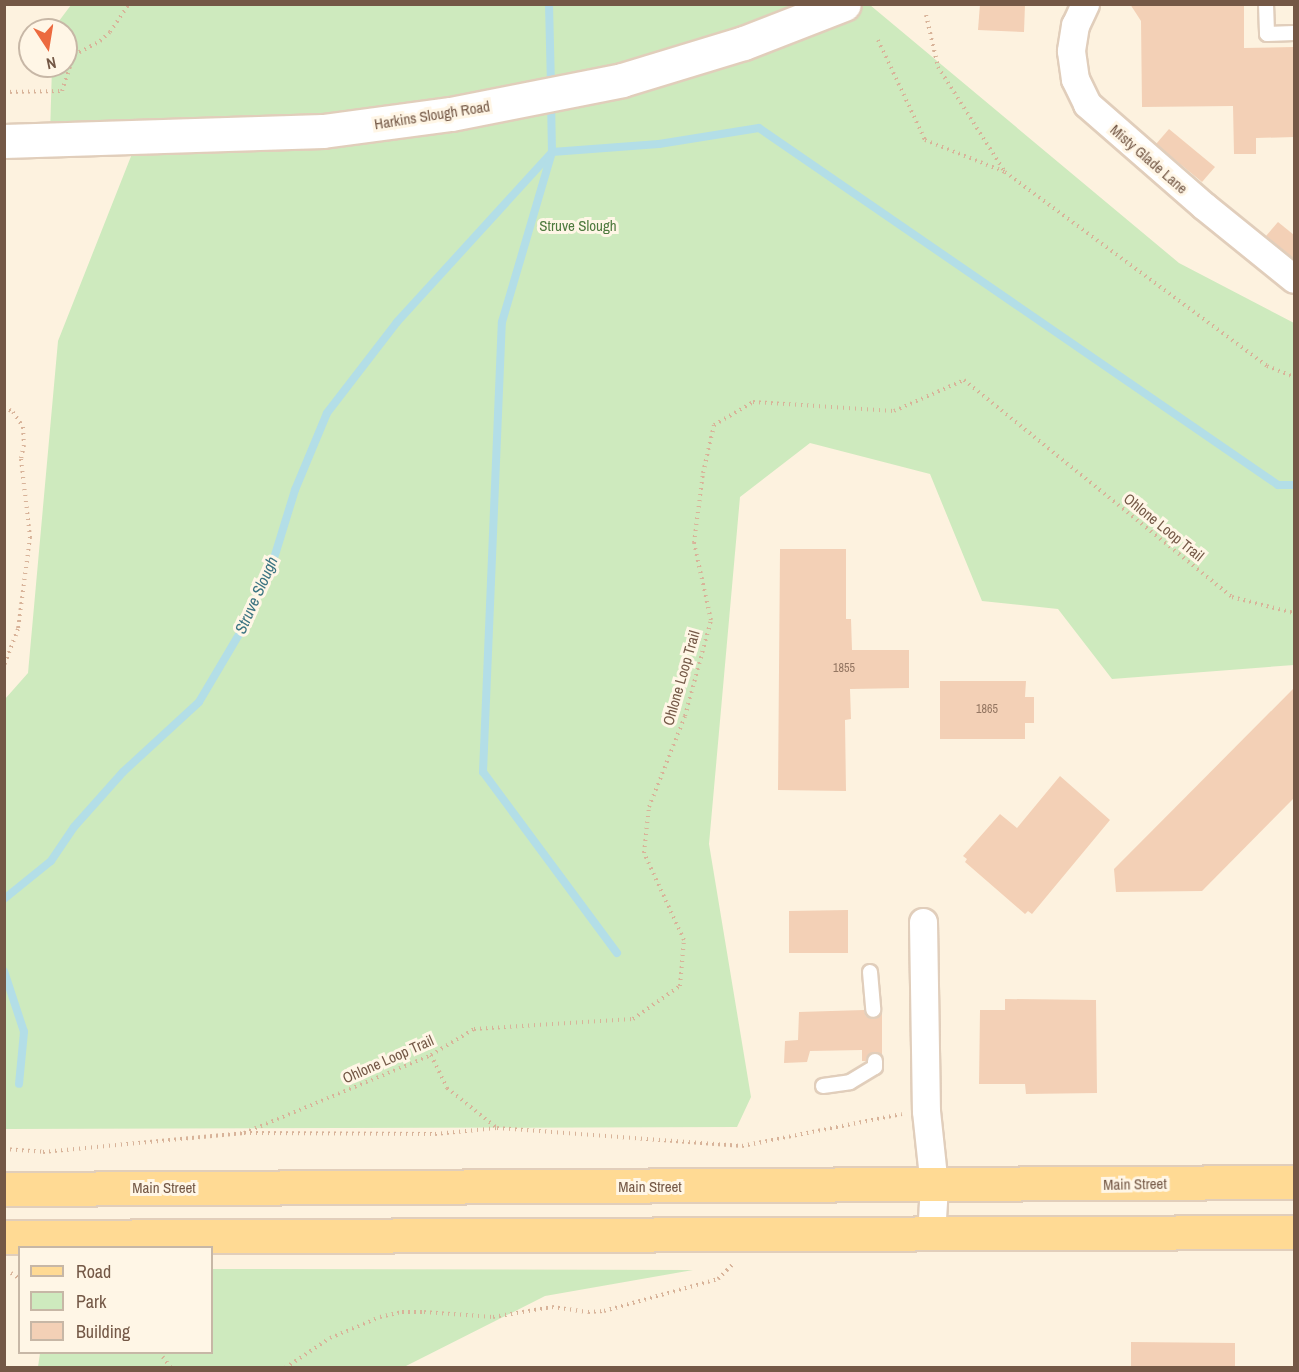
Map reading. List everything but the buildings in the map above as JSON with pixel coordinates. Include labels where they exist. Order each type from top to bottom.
[{"type":"main road","name":"Harkins Slough Road","points":[[4,141],[323,131],[451,114],[622,80],[744,43],[844,4]]},
{"type":"main road","name":"Main Street","points":[[4,1189],[934,1186],[1294,1182]]},
{"type":"main road","points":[[4,1237],[1294,1233]]},
{"type":"street","name":"Misty Glade Lane","points":[[1085,4],[1075,25],[1071,51],[1075,79],[1087,104],[1222,222],[1294,279]]},
{"type":"street","points":[[923,922],[926,1111],[934,1186],[931,1235]]},
{"type":"lane","points":[[1266,4],[1267,34],[1294,33]]},
{"type":"lane","points":[[870,972],[873,1010]]},
{"type":"lane","points":[[823,1086],[850,1083],[874,1067],[874,1061]]},
{"type":"path","points":[[4,92],[62,91],[74,55],[110,32],[129,4]]},
{"type":"path","points":[[926,15],[938,67],[1005,172]]},
{"type":"path","points":[[878,40],[926,141],[1005,172],[1268,366],[1294,376]]},
{"type":"path","name":"Ohlone Loop Trail","points":[[244,1133],[431,1055],[474,1029],[633,1019],[680,986],[684,939],[644,853],[649,807],[685,716],[711,620],[694,543],[703,473],[714,425],[753,402],[894,411],[964,380],[1232,597],[1294,613]]},
{"type":"path","points":[[4,408],[13,412],[23,427],[24,445],[21,459],[30,537],[18,629],[4,665]]},
{"type":"path","points":[[431,1055],[447,1088],[497,1128]]},
{"type":"path","points":[[4,1149],[43,1152],[244,1133],[435,1134],[497,1128],[742,1146],[825,1131],[878,1117]]},
{"type":"path","points":[[285,1368],[330,1338],[380,1317],[402,1312],[493,1317],[552,1307],[588,1312],[604,1311],[718,1278],[729,1264]]},
{"type":"path","points":[[11,1273],[18,1278]]},
{"type":"path","points":[[160,1354],[171,1368]]},
{"type":"green space","points":[[71,5],[870,5],[1179,263],[1294,323],[1294,665],[1112,679],[1058,609],[982,601],[930,474],[810,443],[740,497],[709,844],[751,1097],[737,1127],[5,1129],[5,699],[28,673],[58,341],[143,126],[50,135],[52,78],[78,78],[78,18],[61,18]]},
{"type":"green space","points":[[213,1269],[693,1270],[545,1296],[404,1367],[38,1367],[40,1354],[213,1354]]},
{"type":"waterway","name":"Struve Slough","points":[[549,4],[551,86]]},
{"type":"waterway","name":"Struve Slough","points":[[4,899],[51,861],[74,827],[123,772],[199,702],[241,631],[271,568],[295,490],[327,413],[397,322],[552,152],[551,101]]},
{"type":"waterway","name":"Struve Slough","points":[[617,953],[483,772],[502,322],[552,152],[659,144],[759,128],[1278,485],[1294,485]]},
{"type":"waterway","name":"Struve Slough","points":[[4,971],[24,1032],[19,1084]]}]
